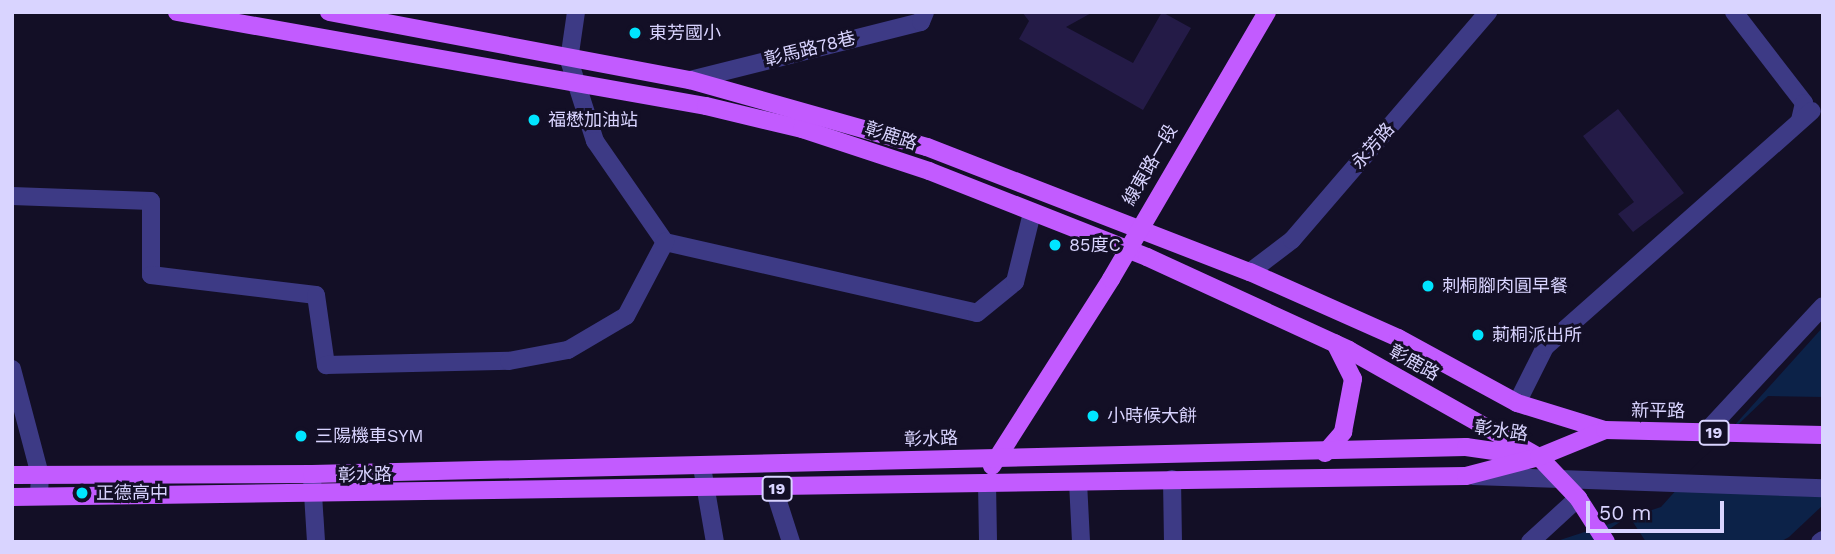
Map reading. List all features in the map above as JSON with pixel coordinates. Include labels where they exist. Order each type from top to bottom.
[{"type":"main road","name":"彰鹿路","points":[[177,12],[281,21],[802,129],[1032,213],[1126,250],[1335,343],[1539,457],[1581,502],[1606,542]]},
{"type":"main road","name":"彰鹿路","points":[[329,12],[569,60],[690,80],[927,147],[1136,231],[1250,272],[1398,338],[1517,404],[1605,430]]},
{"type":"main road","name":"線東路一段","points":[[987,483],[995,458],[1126,250],[1267,12]]},
{"type":"main road","points":[[1325,453],[1343,432],[1353,379],[1335,343]]},
{"type":"main road","name":"新平路","points":[[1539,457],[1605,430],[1823,435]]},
{"type":"main road","name":"彰水路","points":[[12,475],[312,474],[702,467],[995,458],[1325,453],[1465,447],[1539,457]]},
{"type":"main road","name":"彰水路","points":[[12,497],[313,497],[1466,475],[1539,457]]},
{"type":"street","points":[[576,12],[569,60],[580,82],[595,142],[666,242],[977,313],[1015,282],[1032,213]]},
{"type":"street","name":"彰馬路78巷","points":[[690,80],[921,22],[925,12]]},
{"type":"street","name":"永芳路","points":[[1250,272],[1292,240],[1488,12]]},
{"type":"street","points":[[1517,404],[1545,347],[1806,116],[1804,103],[1734,12]]},
{"type":"street","points":[[12,196],[151,201],[151,275],[316,295],[326,365],[509,361],[568,350],[626,316],[666,242]]},
{"type":"street","points":[[1705,433],[1823,306]]},
{"type":"street","points":[[12,369],[40,475],[39,496]]},
{"type":"street","points":[[702,467],[715,542]]},
{"type":"street","points":[[312,474],[316,542]]},
{"type":"street","points":[[1466,475],[1823,488]]},
{"type":"street","points":[[1172,479],[1173,542]]},
{"type":"street","points":[[1078,482],[1081,542]]},
{"type":"street","points":[[987,483],[988,542]]},
{"type":"street","points":[[774,489],[791,542]]},
{"type":"street","points":[[1530,542],[1581,502]]},
{"type":"water","points":[[1823,327],[1823,505],[1789,537],[1780,542],[1554,542],[1661,507]]},
{"type":"pier","points":[[1768,396],[1823,397],[1823,490],[1684,476]]},
{"type":"pier","points":[[1629,516],[1646,542],[1590,542]]},
{"type":"building","points":[[1022,12],[1093,12],[1066,27],[1133,63],[1162,12],[1191,28],[1143,110],[1019,39],[1029,21]]},
{"type":"building","points":[[1618,109],[1684,193],[1633,232],[1618,214],[1634,202],[1583,136]]},
{"type":"place","name":"東芳國小","points":[[635,33]]},
{"type":"place","name":"福懋加油站","points":[[534,120]]},
{"type":"place","name":"85度C","points":[[1055,245]]},
{"type":"place","name":"刺桐腳肉圓早餐","points":[[1428,286]]},
{"type":"place","name":"莿桐派出所","points":[[1478,335]]},
{"type":"place","name":"小時候大餅","points":[[1093,416]]},
{"type":"place","name":"三陽機車SYM","points":[[301,436]]},
{"type":"place","name":"正德高中","points":[[82,493]]}]
